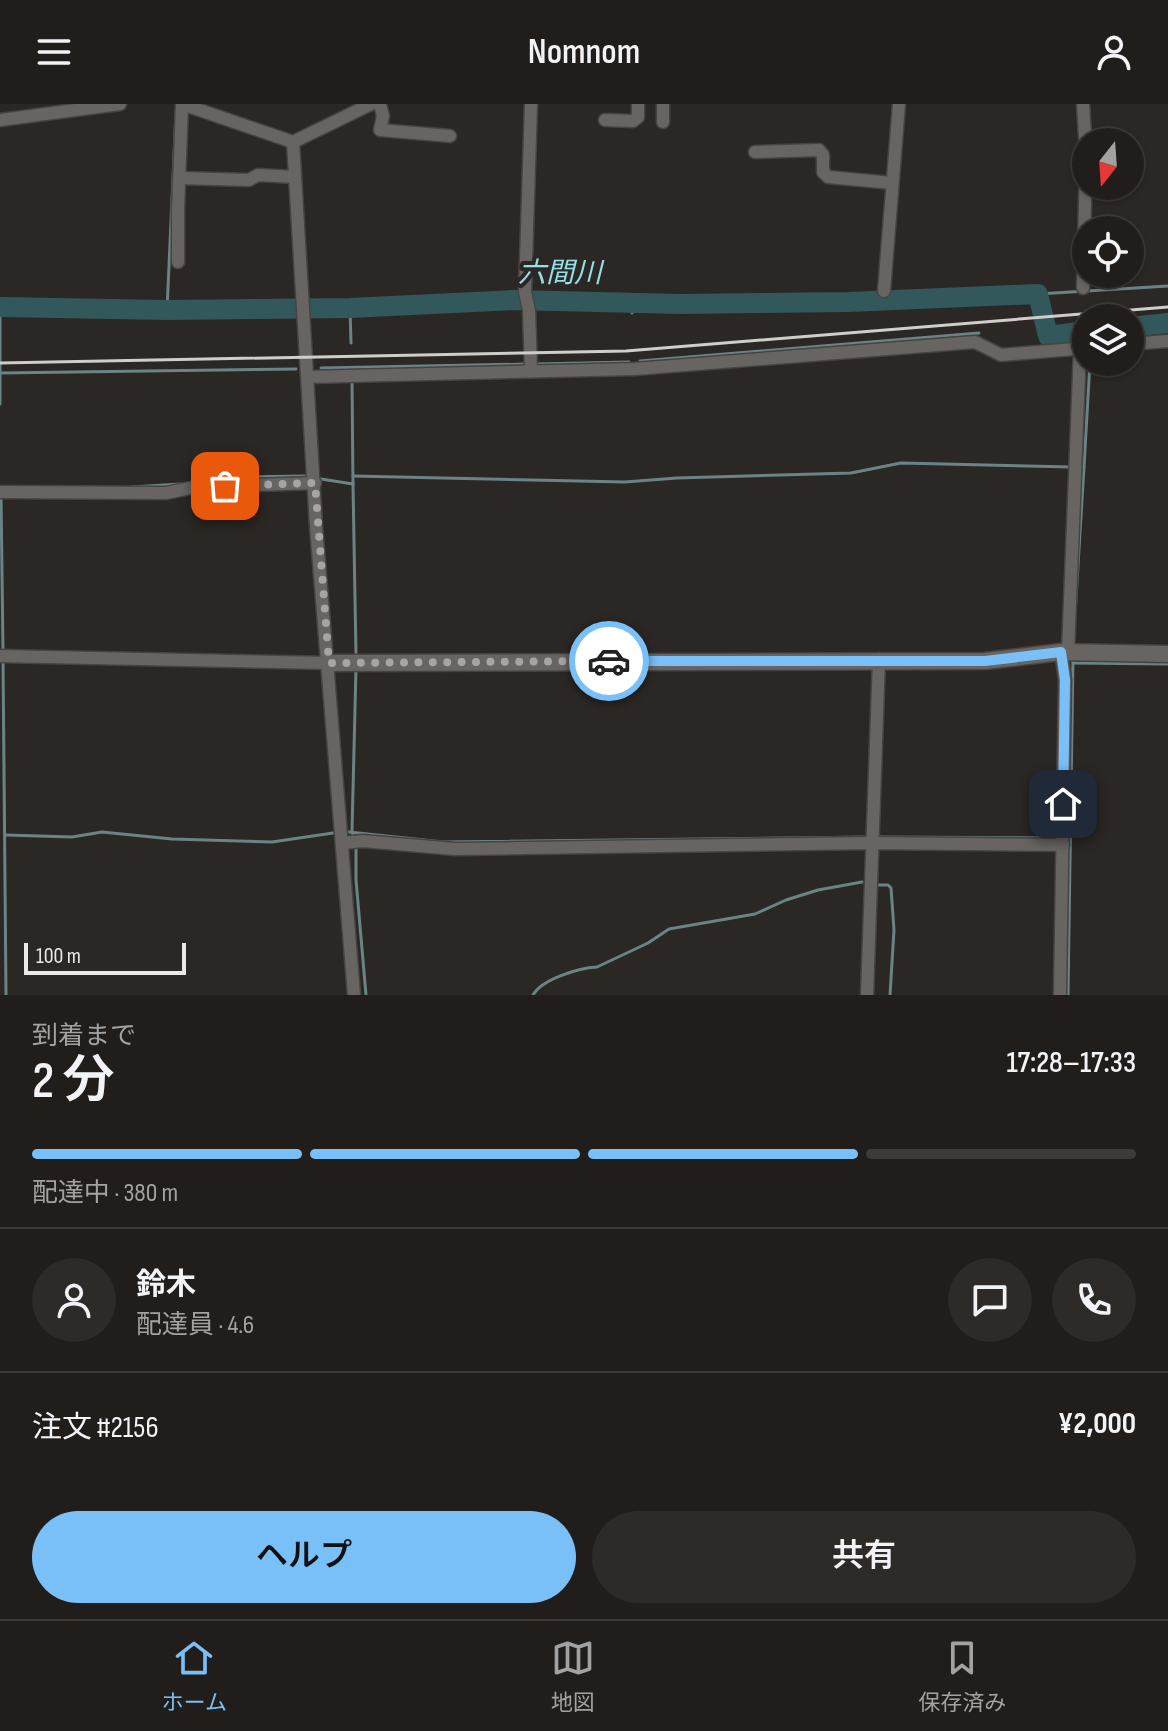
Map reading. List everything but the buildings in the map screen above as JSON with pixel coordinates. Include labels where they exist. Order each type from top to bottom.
[{"type":"street","points":[[0,120],[120,104]]},
{"type":"street","points":[[178,262],[182,104],[220,110],[293,142],[370,104]]},
{"type":"street","points":[[380,104],[383,116],[380,130],[450,136]]},
{"type":"street","points":[[531,104],[525,292],[529,310],[531,366]]},
{"type":"street","points":[[605,120],[633,121],[638,117],[638,104]]},
{"type":"street","points":[[663,104],[663,122]]},
{"type":"street","points":[[884,291],[899,104]]},
{"type":"street","points":[[1083,104],[1084,128]]},
{"type":"street","points":[[293,142],[329,663],[352,842],[354,995]]},
{"type":"street","points":[[755,152],[819,150],[823,155],[823,172],[828,177],[892,183]]},
{"type":"street","points":[[179,178],[249,180],[258,175],[295,177]]},
{"type":"street","points":[[1144,343],[1168,341]]},
{"type":"street","points":[[308,377],[531,366],[684,366],[975,342],[1001,355],[1072,350]]},
{"type":"street","points":[[1060,995],[1065,680],[1070,652],[1075,467],[1081,376]]},
{"type":"street","points":[[1,492],[166,493],[195,487],[315,483]]},
{"type":"street","points":[[2,656],[354,663],[985,661],[1070,652],[1168,654]]},
{"type":"street","points":[[867,995],[879,659]]},
{"type":"street","points":[[352,842],[455,849],[872,839],[1063,840]]},
{"type":"waterway","points":[[167,310],[176,111]]},
{"type":"waterway","points":[[1038,294],[1168,286]]},
{"type":"waterway","name":"六間川","points":[[0,307],[167,310],[350,308],[514,300],[680,304],[848,302],[1038,294],[1048,336],[1072,333]]},
{"type":"waterway","points":[[631,303],[632,313]]},
{"type":"waterway","points":[[0,307],[0,404]]},
{"type":"waterway","points":[[350,308],[351,343]]},
{"type":"waterway","name":"六間川","points":[[1144,326],[1168,323]]},
{"type":"waterway","points":[[640,361],[979,333]]},
{"type":"waterway","points":[[536,364],[629,362]]},
{"type":"waterway","points":[[321,368],[529,364]]},
{"type":"waterway","points":[[0,373],[296,369]]},
{"type":"waterway","points":[[1079,467],[1084,467],[1089,376]]},
{"type":"waterway","points":[[321,479],[353,484],[352,380]]},
{"type":"waterway","points":[[353,476],[625,482],[851,473],[901,463],[1071,467]]},
{"type":"waterway","points":[[1075,615],[1084,467]]},
{"type":"waterway","points":[[199,481],[233,477],[306,476]]},
{"type":"waterway","points":[[132,487],[180,484]]},
{"type":"waterway","points":[[353,484],[356,656]]},
{"type":"waterway","points":[[1,495],[3,651]]},
{"type":"waterway","points":[[3,659],[6,995]]},
{"type":"waterway","points":[[1068,995],[1073,659]]},
{"type":"waterway","points":[[1073,663],[1168,664]]},
{"type":"waterway","points":[[354,840],[356,668]]},
{"type":"waterway","points":[[6,835],[72,837],[102,832],[172,839],[272,842],[333,833]]},
{"type":"waterway","points":[[349,832],[443,842],[871,837]]},
{"type":"waterway","points":[[878,837],[1059,838]]},
{"type":"waterway","points":[[356,847],[366,995]]},
{"type":"waterway","points":[[533,995],[552,979],[597,967],[648,943],[669,929],[755,914],[818,890],[862,882]]},
{"type":"waterway","points":[[878,885],[891,888],[894,930],[890,995]]},
{"type":"railway","points":[[0,363],[626,351],[1168,307]]},
{"type":"way so far","points":[[225,486],[315,483],[329,663],[609,661]]},
{"type":"route","points":[[609,661],[985,661],[1061,652],[1065,680],[1063,804]]}]
